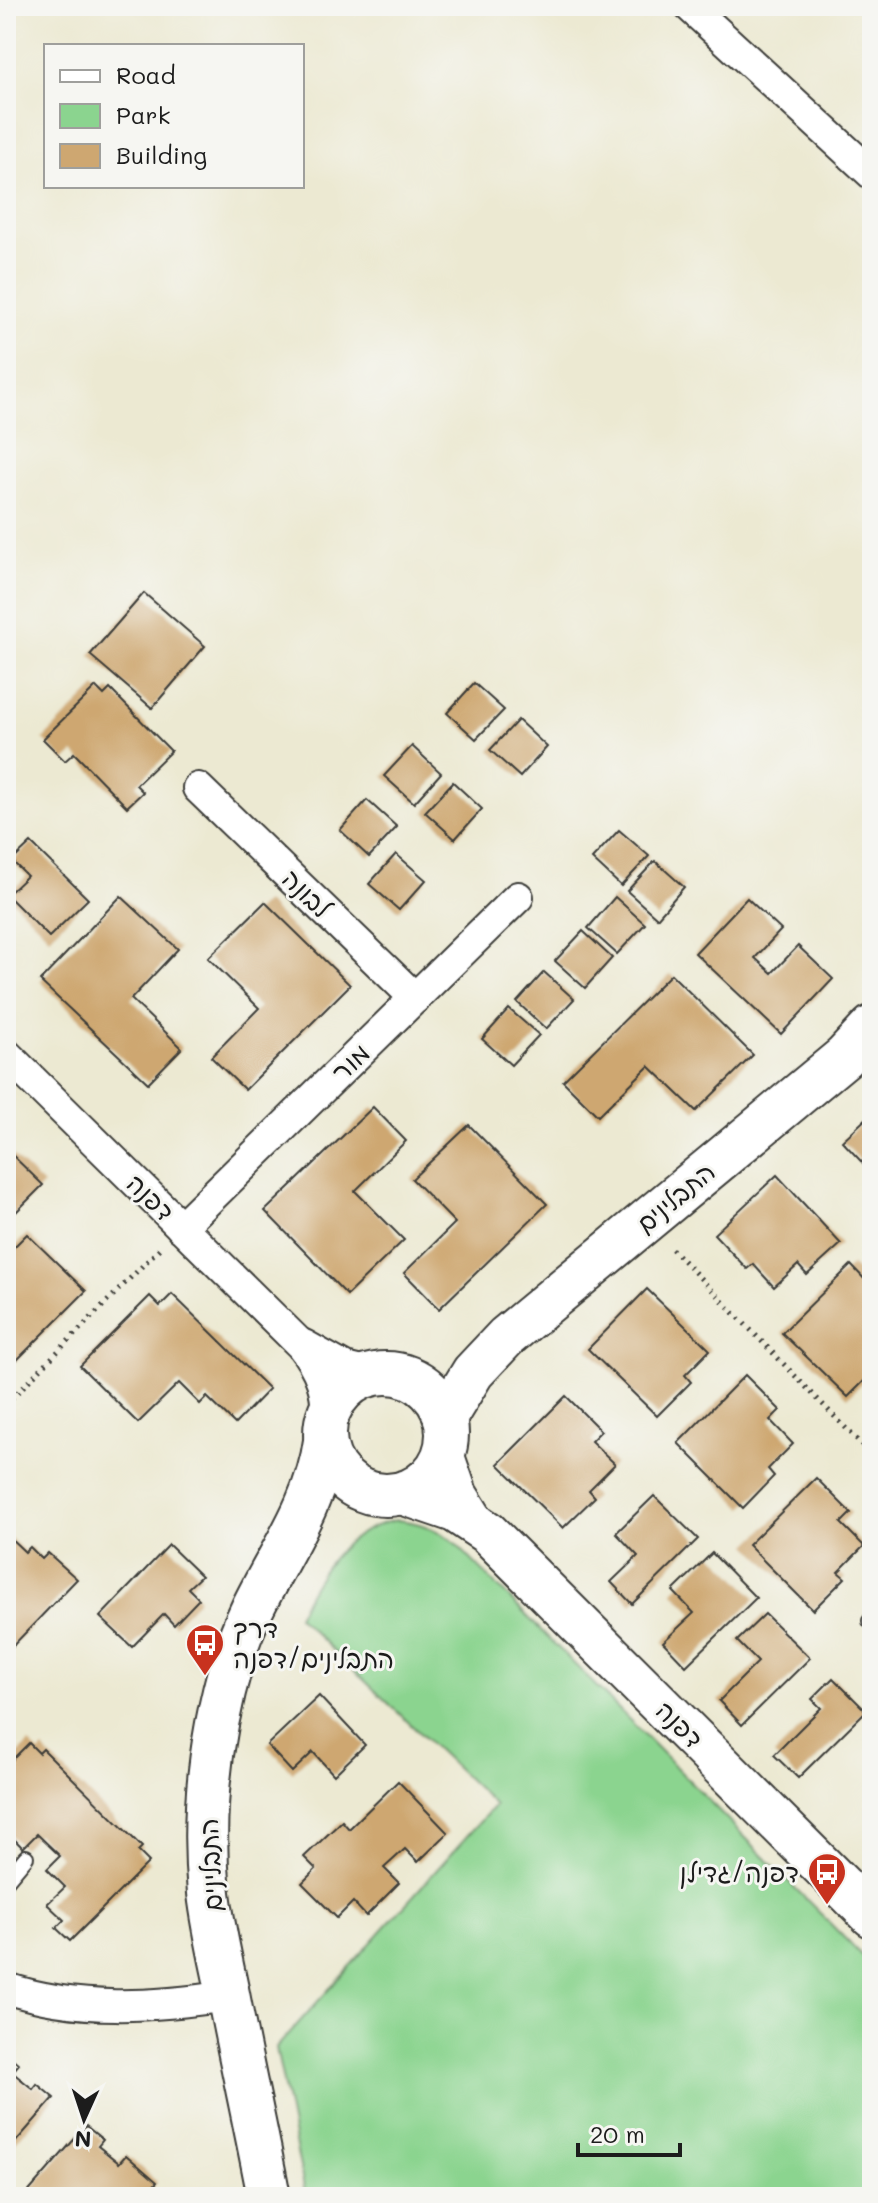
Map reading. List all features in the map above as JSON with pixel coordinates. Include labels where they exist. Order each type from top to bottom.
[{"type":"street","points":[[689,6],[872,174]]},
{"type":"street","name":"לבונה","points":[[198,788],[415,998]]},
{"type":"street","name":"מור","points":[[181,1227],[518,897]]},
{"type":"street","name":"התבלינים","points":[[445,1433],[466,1381],[506,1337],[858,1050],[872,1027]]},
{"type":"street","name":"דפנה","points":[[6,1054],[296,1339],[322,1380],[328,1403],[326,1431]]},
{"type":"street","name":"התבלינים","points":[[386,1375],[437,1369],[506,1337]]},
{"type":"street","name":"דפנה","points":[[296,1339],[330,1361],[352,1370],[386,1375]]},
{"type":"street","points":[[386,1375],[417,1382],[432,1394],[445,1433],[439,1465],[427,1480],[387,1493],[355,1487],[340,1475],[330,1459],[326,1431],[338,1396],[352,1383],[386,1375]]},
{"type":"street","name":"התבלינים","points":[[269,2197],[213,1923],[207,1854],[209,1776],[214,1736],[233,1655],[248,1615],[289,1543],[318,1479],[326,1431]]},
{"type":"street","name":"דפנה","points":[[445,1433],[462,1493],[488,1533]]},
{"type":"street","name":"דפנה","points":[[387,1493],[455,1511],[488,1533],[872,1916]]},
{"type":"street","name":"התבלינים","points":[[289,1543],[332,1506],[350,1498],[387,1493]]},
{"type":"street","points":[[6,1988],[91,2005],[158,2004],[228,1996]]},
{"type":"lane","points":[[6,1881],[26,1857]]},
{"type":"path","points":[[646,1221],[872,1455]]},
{"type":"path","points":[[6,1404],[181,1227]]},
{"type":"green space","points":[[397,1520],[426,1526],[452,1540],[872,1966],[872,2197],[306,2197],[276,2048],[495,1805],[297,1616],[325,1568],[348,1542],[363,1532]]},
{"type":"building","points":[[144,593],[205,646],[152,708],[90,655]]},
{"type":"building","points":[[474,683],[504,710],[476,739],[447,713]]},
{"type":"building","points":[[96,687],[104,695],[110,689],[171,751],[136,785],[143,792],[127,807],[74,753],[65,761],[43,739]]},
{"type":"building","points":[[518,720],[547,747],[520,777],[490,750]]},
{"type":"building","points":[[412,746],[441,773],[414,803],[384,776]]},
{"type":"building","points":[[453,782],[482,809],[455,839],[425,812]]},
{"type":"building","points":[[367,800],[397,827],[369,857],[340,830]]},
{"type":"building","points":[[619,830],[649,856],[621,886],[592,859]]},
{"type":"building","points":[[31,843],[88,899],[49,937],[7,895],[27,876],[12,861]]},
{"type":"building","points":[[396,854],[426,880],[399,910],[369,884]]},
{"type":"building","points":[[655,861],[684,887],[657,918],[627,891]]},
{"type":"building","points":[[121,896],[178,949],[131,999],[182,1048],[148,1083],[40,981]]},
{"type":"building","points":[[615,897],[645,924],[617,954],[588,928]]},
{"type":"building","points":[[747,898],[781,930],[755,958],[772,973],[798,946],[833,979],[781,1034],[695,953]]},
{"type":"building","points":[[265,902],[350,985],[245,1090],[211,1057],[259,1008],[208,958]]},
{"type":"building","points":[[583,931],[612,958],[585,988],[555,961]]},
{"type":"building","points":[[544,972],[574,999],[546,1029],[517,1002]]},
{"type":"building","points":[[671,974],[753,1055],[696,1111],[649,1066],[598,1116],[563,1081]]},
{"type":"building","points":[[509,1009],[539,1035],[511,1065],[482,1039]]},
{"type":"building","points":[[373,1107],[406,1141],[355,1191],[404,1240],[347,1295],[265,1211]]},
{"type":"building","points":[[872,1113],[872,1173],[842,1141]]},
{"type":"building","points":[[469,1125],[547,1204],[439,1309],[404,1273],[455,1223],[412,1179]]},
{"type":"building","points":[[6,1149],[43,1185],[8,1220],[6,1218]]},
{"type":"building","points":[[777,1175],[841,1244],[807,1275],[798,1265],[774,1287],[753,1264],[747,1269],[714,1234]]},
{"type":"building","points":[[27,1234],[86,1291],[16,1361],[6,1351],[6,1255]]},
{"type":"building","points":[[851,1265],[872,1287],[872,1373],[848,1397],[782,1333]]},
{"type":"building","points":[[647,1289],[710,1350],[685,1375],[691,1382],[657,1416],[588,1349]]},
{"type":"building","points":[[172,1294],[269,1389],[235,1424],[207,1397],[200,1404],[179,1383],[138,1423],[80,1366],[150,1296],[160,1306]]},
{"type":"building","points":[[745,1375],[780,1410],[770,1420],[793,1444],[768,1469],[774,1476],[743,1508],[678,1443]]},
{"type":"building","points":[[566,1396],[601,1431],[591,1441],[615,1464],[589,1490],[595,1497],[563,1528],[498,1464]]},
{"type":"building","points":[[816,1478],[851,1513],[841,1523],[864,1546],[838,1572],[845,1578],[813,1610],[748,1545]]},
{"type":"building","points":[[654,1496],[698,1539],[632,1604],[611,1582],[638,1556],[616,1533]]},
{"type":"building","points":[[6,1534],[25,1552],[30,1547],[42,1559],[48,1553],[77,1579],[6,1653]]},
{"type":"building","points":[[169,1545],[201,1576],[188,1588],[199,1599],[174,1625],[164,1614],[132,1647],[100,1617]]},
{"type":"building","points":[[712,1553],[756,1598],[686,1666],[663,1642],[694,1613],[673,1591]]},
{"type":"building","points":[[765,1614],[810,1658],[742,1725],[719,1701],[758,1662],[737,1641]]},
{"type":"building","points":[[833,1678],[866,1711],[798,1778],[774,1755],[821,1708],[812,1699]]},
{"type":"building","points":[[319,1696],[365,1745],[334,1775],[313,1752],[292,1772],[267,1745]]},
{"type":"building","points":[[29,1743],[39,1753],[43,1749],[142,1847],[138,1851],[149,1862],[70,1941],[56,1928],[64,1920],[47,1904],[65,1887],[47,1869],[60,1856],[37,1834],[23,1848],[6,1831],[6,1766]]},
{"type":"building","points":[[398,1781],[448,1833],[418,1862],[405,1849],[384,1868],[399,1883],[366,1916],[353,1902],[337,1918],[302,1883],[316,1869],[304,1857],[342,1821],[349,1829]]},
{"type":"building","points":[[6,2053],[19,2064],[12,2072],[33,2089],[37,2084],[54,2098],[6,2153]]},
{"type":"building","points":[[86,2126],[103,2140],[98,2146],[119,2163],[126,2155],[157,2182],[144,2197],[24,2197]]},
{"type":"place","name":"דרך התבלינים/דפנה","points":[[205,1677]]},
{"type":"place","name":"דפנה/גדילן","points":[[827,1906]]}]
